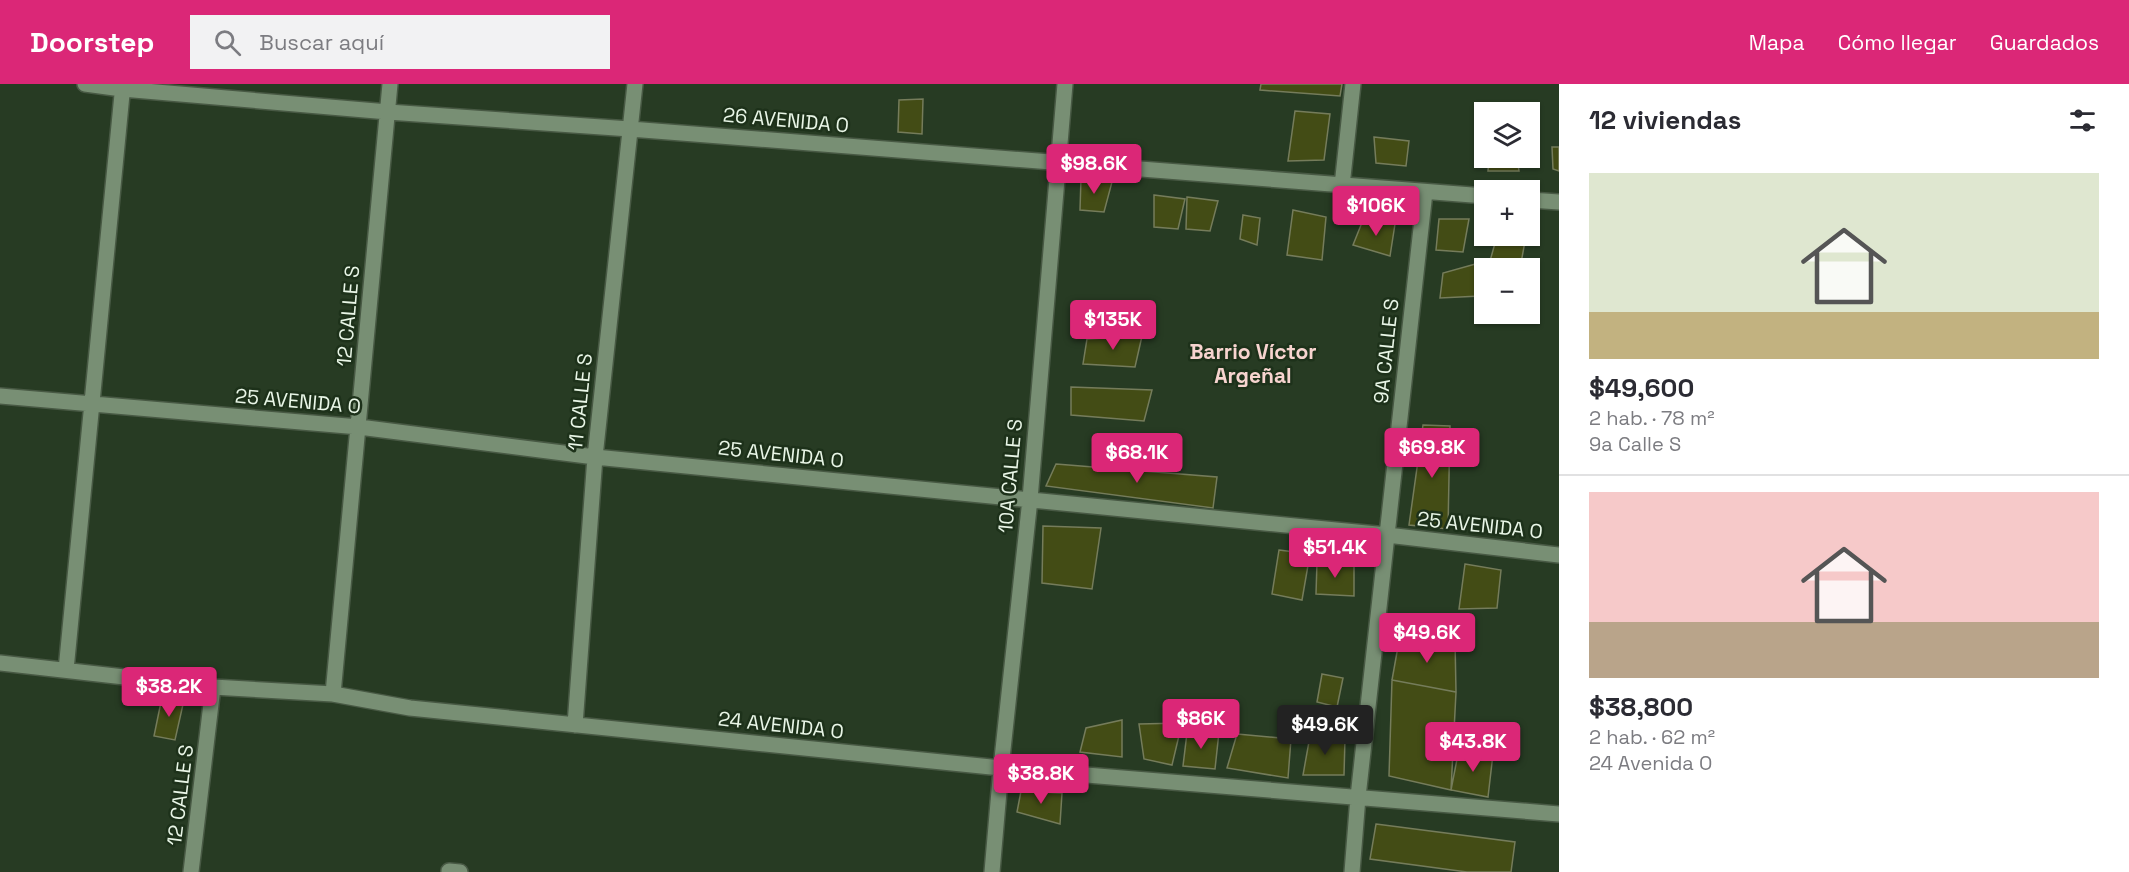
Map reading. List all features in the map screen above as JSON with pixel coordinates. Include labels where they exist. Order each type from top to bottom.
[{"type":"street","name":"26 AVENIDA O","points":[[85,84],[388,112],[1474,195]]},
{"type":"street","name":"12 CALLE S","points":[[333,694],[390,84]]},
{"type":"street","name":"11 CALLE S","points":[[575,725],[595,457],[635,84]]},
{"type":"street","name":"10A CALLE S","points":[[992,872],[1030,500],[1065,84]]},
{"type":"street","points":[[1342,186],[1353,84]]},
{"type":"street","points":[[66,670],[123,87]]},
{"type":"street","name":"9A CALLE S","points":[[1352,872],[1358,797],[1425,192]]},
{"type":"street","points":[[1540,200],[1559,201]]},
{"type":"street","name":"25 AVENIDA O","points":[[0,396],[359,427],[595,457],[1387,535],[1559,555]]},
{"type":"street","name":"24 AVENIDA O","points":[[0,663],[213,687],[333,694],[410,708],[1001,768],[1559,814]]},
{"type":"street","name":"12 CALLE S","points":[[192,872],[213,687]]},
{"type":"building","points":[[1261,84],[1342,84],[1340,96],[1260,90]]},
{"type":"building","points":[[923,99],[922,134],[898,132],[899,100]]},
{"type":"building","points":[[1295,111],[1330,114],[1324,160],[1288,161]]},
{"type":"building","points":[[1374,137],[1409,141],[1406,166],[1376,163]]},
{"type":"building","points":[[1552,147],[1559,147],[1559,171],[1553,169]]},
{"type":"building","points":[[1488,168],[1519,168],[1519,171],[1488,171]]},
{"type":"building","points":[[1081,178],[1112,182],[1104,212],[1080,210]]},
{"type":"building","points":[[1154,195],[1185,199],[1178,229],[1154,227]]},
{"type":"building","points":[[1187,197],[1218,201],[1210,231],[1186,229]]},
{"type":"building","points":[[1293,210],[1326,217],[1322,260],[1287,255]]},
{"type":"building","points":[[1243,215],[1260,218],[1257,245],[1240,239]]},
{"type":"building","points":[[1439,219],[1469,219],[1463,252],[1436,250]]},
{"type":"building","points":[[1363,220],[1395,224],[1390,256],[1353,245]]},
{"type":"building","points":[[1494,246],[1524,246],[1522,258],[1491,258]]},
{"type":"building","points":[[1474,264],[1474,296],[1440,298],[1443,273]]},
{"type":"building","points":[[1142,336],[1135,367],[1083,364],[1087,339]]},
{"type":"building","points":[[1071,387],[1152,390],[1144,421],[1071,415]]},
{"type":"building","points":[[1423,425],[1450,426],[1448,529],[1409,525]]},
{"type":"building","points":[[1056,464],[1217,477],[1213,508],[1046,486]]},
{"type":"building","points":[[1043,526],[1101,528],[1092,589],[1042,583]]},
{"type":"building","points":[[1279,550],[1310,554],[1302,600],[1272,594]]},
{"type":"building","points":[[1317,562],[1354,563],[1354,596],[1316,594]]},
{"type":"building","points":[[1465,564],[1501,570],[1497,608],[1459,609]]},
{"type":"building","points":[[1455,640],[1456,692],[1392,680],[1399,641]]},
{"type":"building","points":[[1322,674],[1343,678],[1337,707],[1317,702]]},
{"type":"building","points":[[1392,680],[1456,692],[1451,790],[1389,776]]},
{"type":"building","points":[[162,697],[184,700],[175,740],[154,736]]},
{"type":"building","points":[[1122,720],[1122,757],[1080,752],[1086,728]]},
{"type":"building","points":[[1182,723],[1172,765],[1144,759],[1139,724]]},
{"type":"building","points":[[1219,732],[1215,769],[1183,766],[1187,733]]},
{"type":"building","points":[[1237,734],[1291,739],[1288,778],[1227,768]]},
{"type":"building","points":[[1310,736],[1345,738],[1344,775],[1303,775]]},
{"type":"building","points":[[1459,749],[1493,754],[1488,797],[1451,790]]},
{"type":"building","points":[[1021,791],[1062,793],[1060,824],[1017,812]]},
{"type":"building","points":[[1376,824],[1515,842],[1511,872],[1467,872],[1370,859]]},
{"type":"district","name":"Barrio Víctor Argeñal","points":[[1253,364]]}]
